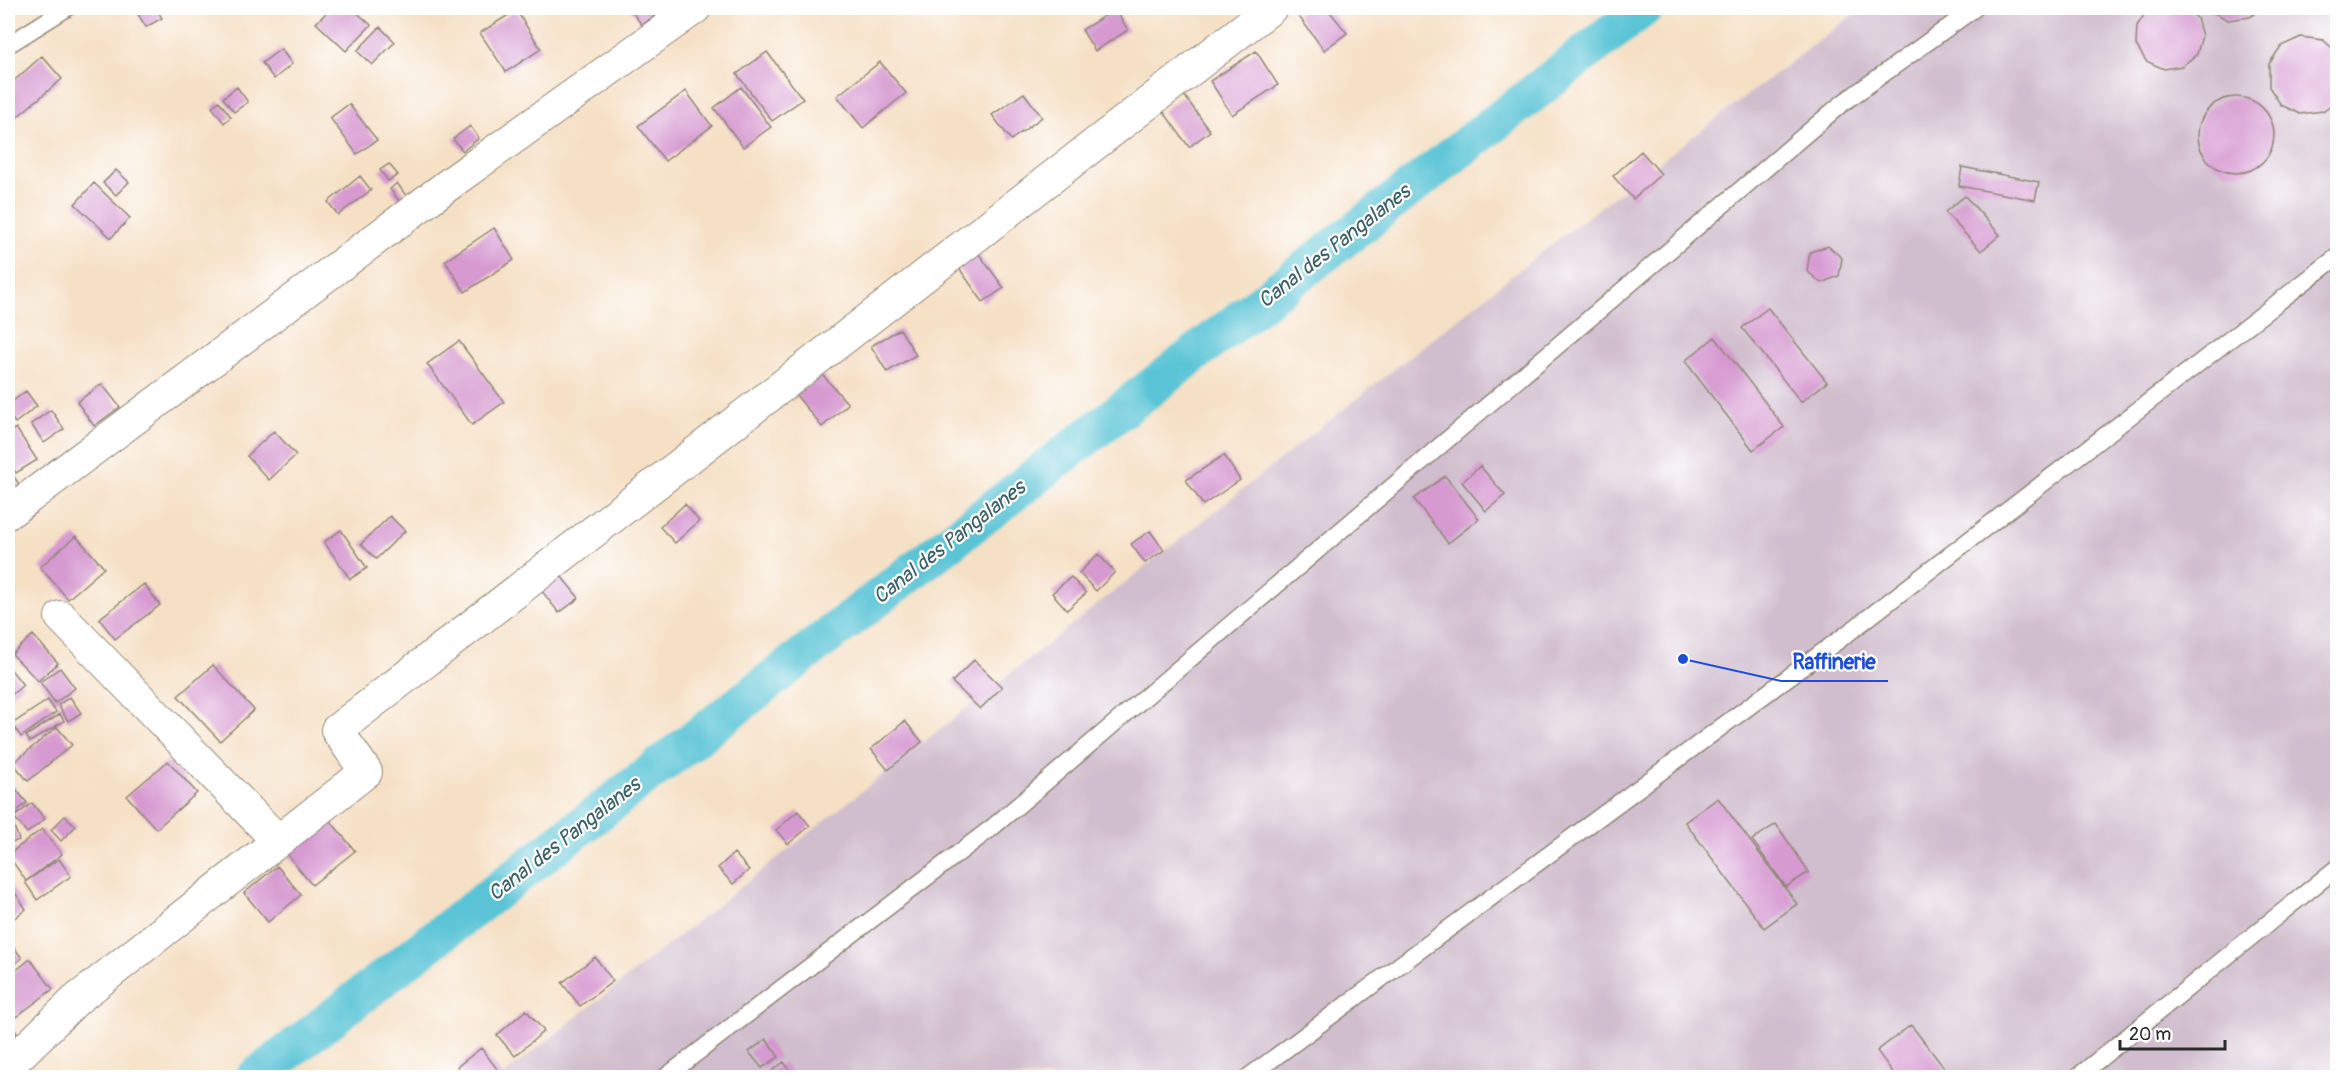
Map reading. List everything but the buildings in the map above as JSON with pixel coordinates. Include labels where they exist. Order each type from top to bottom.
[{"type":"street","points":[[8,513],[452,182],[695,8]]},
{"type":"street","points":[[8,1066],[76,1000],[366,772],[337,730],[1270,8]]},
{"type":"street","points":[[61,617],[278,841]]},
{"type":"lane","points":[[8,45],[67,8]]},
{"type":"lane","points":[[664,1077],[994,826],[1840,105],[1975,8]]},
{"type":"lane","points":[[1246,1077],[1588,828],[1855,628],[2337,256]]},
{"type":"lane","points":[[2076,1077],[2337,867]]},
{"type":"shaded area","points":[[1862,8],[2337,8],[2337,1077],[500,1078],[1556,241]]},
{"type":"waterway","name":"Canal des Pangalanes","points":[[254,1078],[1644,8]]},
{"type":"place","name":"Raffinerie","points":[[1683,659]]}]
